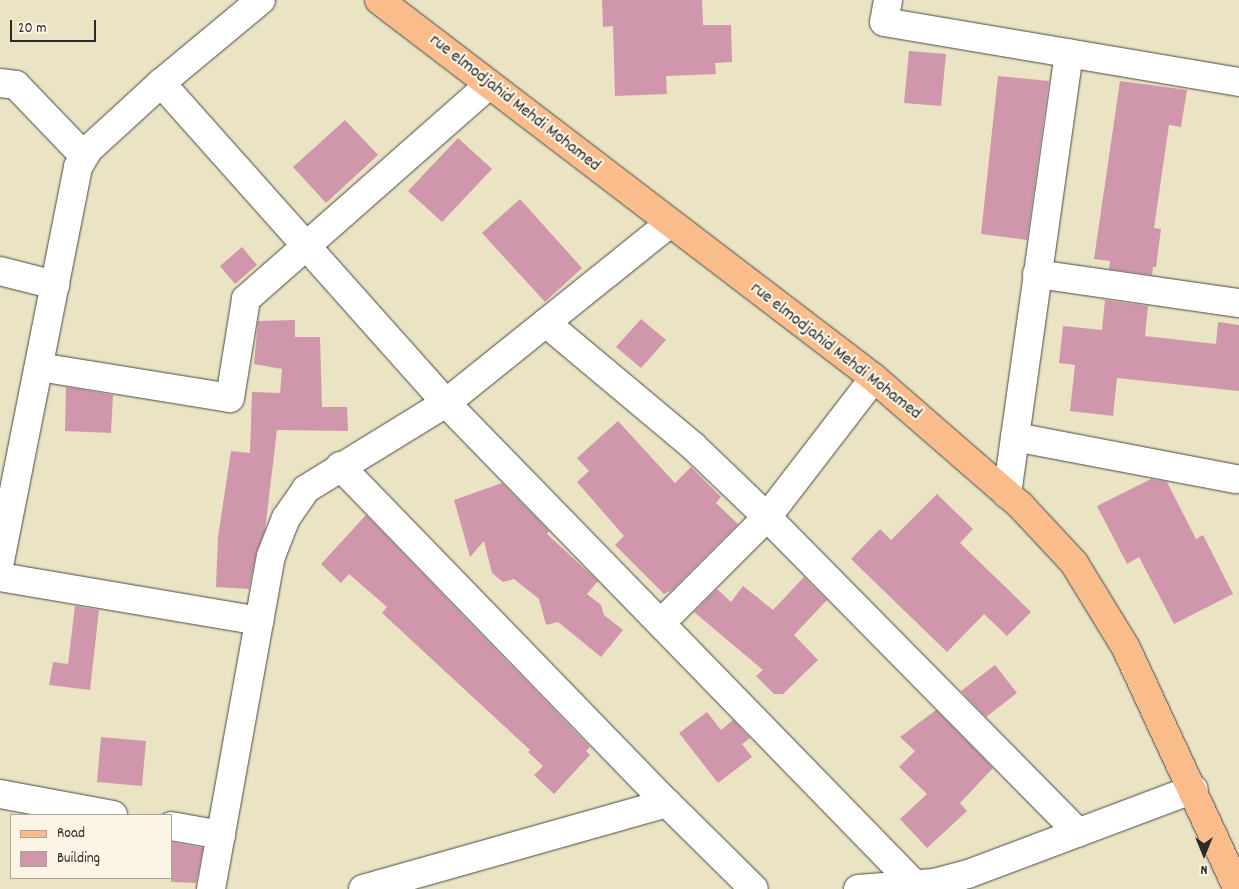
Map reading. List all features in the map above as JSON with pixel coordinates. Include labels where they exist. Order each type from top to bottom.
[{"type":"main road","name":"rue elmodjahid Mehdi Mohamed","points":[[379,0],[669,224],[874,378],[1007,494],[1074,563],[1126,648],[1194,789],[1238,889]]},
{"type":"street","points":[[0,561],[78,167],[84,156],[161,83],[261,0]]},
{"type":"street","points":[[888,0],[884,22],[1239,82]]},
{"type":"street","points":[[1007,494],[1070,53]]},
{"type":"street","points":[[0,83],[16,85],[84,156]]},
{"type":"street","points":[[161,83],[446,403],[915,885]]},
{"type":"street","points":[[38,367],[230,398],[246,298],[304,244],[489,85]]},
{"type":"street","points":[[211,889],[271,556],[286,518],[306,489],[340,466],[446,403],[669,224]]},
{"type":"street","points":[[0,272],[55,285]]},
{"type":"street","points":[[1037,274],[1239,303]]},
{"type":"street","points":[[546,323],[693,446],[767,517],[1078,832]]},
{"type":"street","points":[[661,624],[767,517],[874,378]]},
{"type":"street","points":[[1015,436],[1236,479]]},
{"type":"street","points":[[340,466],[667,803],[754,889]]},
{"type":"street","points":[[0,577],[259,621]]},
{"type":"street","points":[[858,889],[915,885],[968,874],[1194,789]]},
{"type":"street","points":[[0,794],[108,814]]},
{"type":"street","points":[[363,889],[667,803]]},
{"type":"street","points":[[172,826],[221,835]]},
{"type":"building","points":[[602,0],[702,0],[703,25],[731,25],[732,62],[715,63],[716,74],[666,76],[667,94],[615,96],[613,26],[603,27]]},
{"type":"building","points":[[909,51],[946,54],[941,106],[904,103]]},
{"type":"building","points":[[998,76],[1049,81],[1027,240],[981,234]]},
{"type":"building","points":[[1120,81],[1187,90],[1181,127],[1169,125],[1154,228],[1161,229],[1156,267],[1153,267],[1152,275],[1109,269],[1110,261],[1094,259]]},
{"type":"building","points":[[345,120],[378,155],[326,203],[293,167]]},
{"type":"building","points":[[458,138],[492,169],[442,222],[408,191]]},
{"type":"building","points":[[520,199],[582,268],[545,302],[482,233]]},
{"type":"building","points":[[242,247],[257,265],[235,284],[220,266]]},
{"type":"building","points":[[1105,300],[1148,306],[1145,336],[1216,344],[1218,322],[1239,325],[1239,391],[1117,378],[1113,416],[1070,411],[1075,365],[1059,363],[1063,326],[1102,330]]},
{"type":"building","points":[[641,319],[666,340],[641,368],[616,347]]},
{"type":"building","points":[[295,320],[295,337],[320,337],[322,407],[347,407],[348,431],[277,430],[265,530],[256,553],[249,589],[216,587],[218,537],[231,451],[250,453],[252,392],[280,393],[282,369],[254,364],[258,321]]},
{"type":"building","points":[[66,387],[113,395],[111,433],[65,431]]},
{"type":"building","points":[[618,421],[675,483],[691,467],[721,497],[716,503],[738,524],[672,590],[664,594],[615,545],[624,536],[577,482],[589,471],[577,458]]},
{"type":"building","points":[[1151,479],[1167,482],[1196,539],[1203,535],[1233,594],[1174,624],[1139,557],[1127,564],[1097,506]]},
{"type":"building","points":[[502,483],[549,531],[547,534],[598,581],[587,594],[601,605],[604,615],[623,630],[601,657],[558,622],[546,625],[539,599],[514,579],[503,582],[492,573],[484,541],[470,557],[454,500]]},
{"type":"building","points":[[937,494],[973,529],[960,543],[1031,612],[1007,636],[984,614],[947,652],[851,559],[880,529],[891,540]]},
{"type":"building","points":[[366,515],[590,747],[586,751],[590,755],[554,794],[534,775],[543,766],[528,752],[530,750],[382,613],[387,607],[349,574],[341,583],[321,564]]},
{"type":"building","points":[[804,577],[827,600],[794,635],[818,660],[783,694],[774,694],[756,676],[763,670],[694,612],[717,589],[731,602],[743,586],[773,610]]},
{"type":"building","points":[[75,606],[99,610],[90,690],[49,685],[53,662],[68,664]]},
{"type":"building","points":[[995,665],[1017,693],[986,717],[961,691]]},
{"type":"building","points":[[936,710],[993,768],[960,803],[967,811],[927,848],[900,819],[927,794],[899,767],[915,751],[900,737]]},
{"type":"building","points":[[707,712],[721,730],[733,720],[750,738],[742,744],[752,757],[718,783],[679,733]]},
{"type":"building","points":[[101,737],[146,741],[142,786],[97,782]]},
{"type":"building","points":[[172,842],[203,848],[196,883],[171,882]]}]
